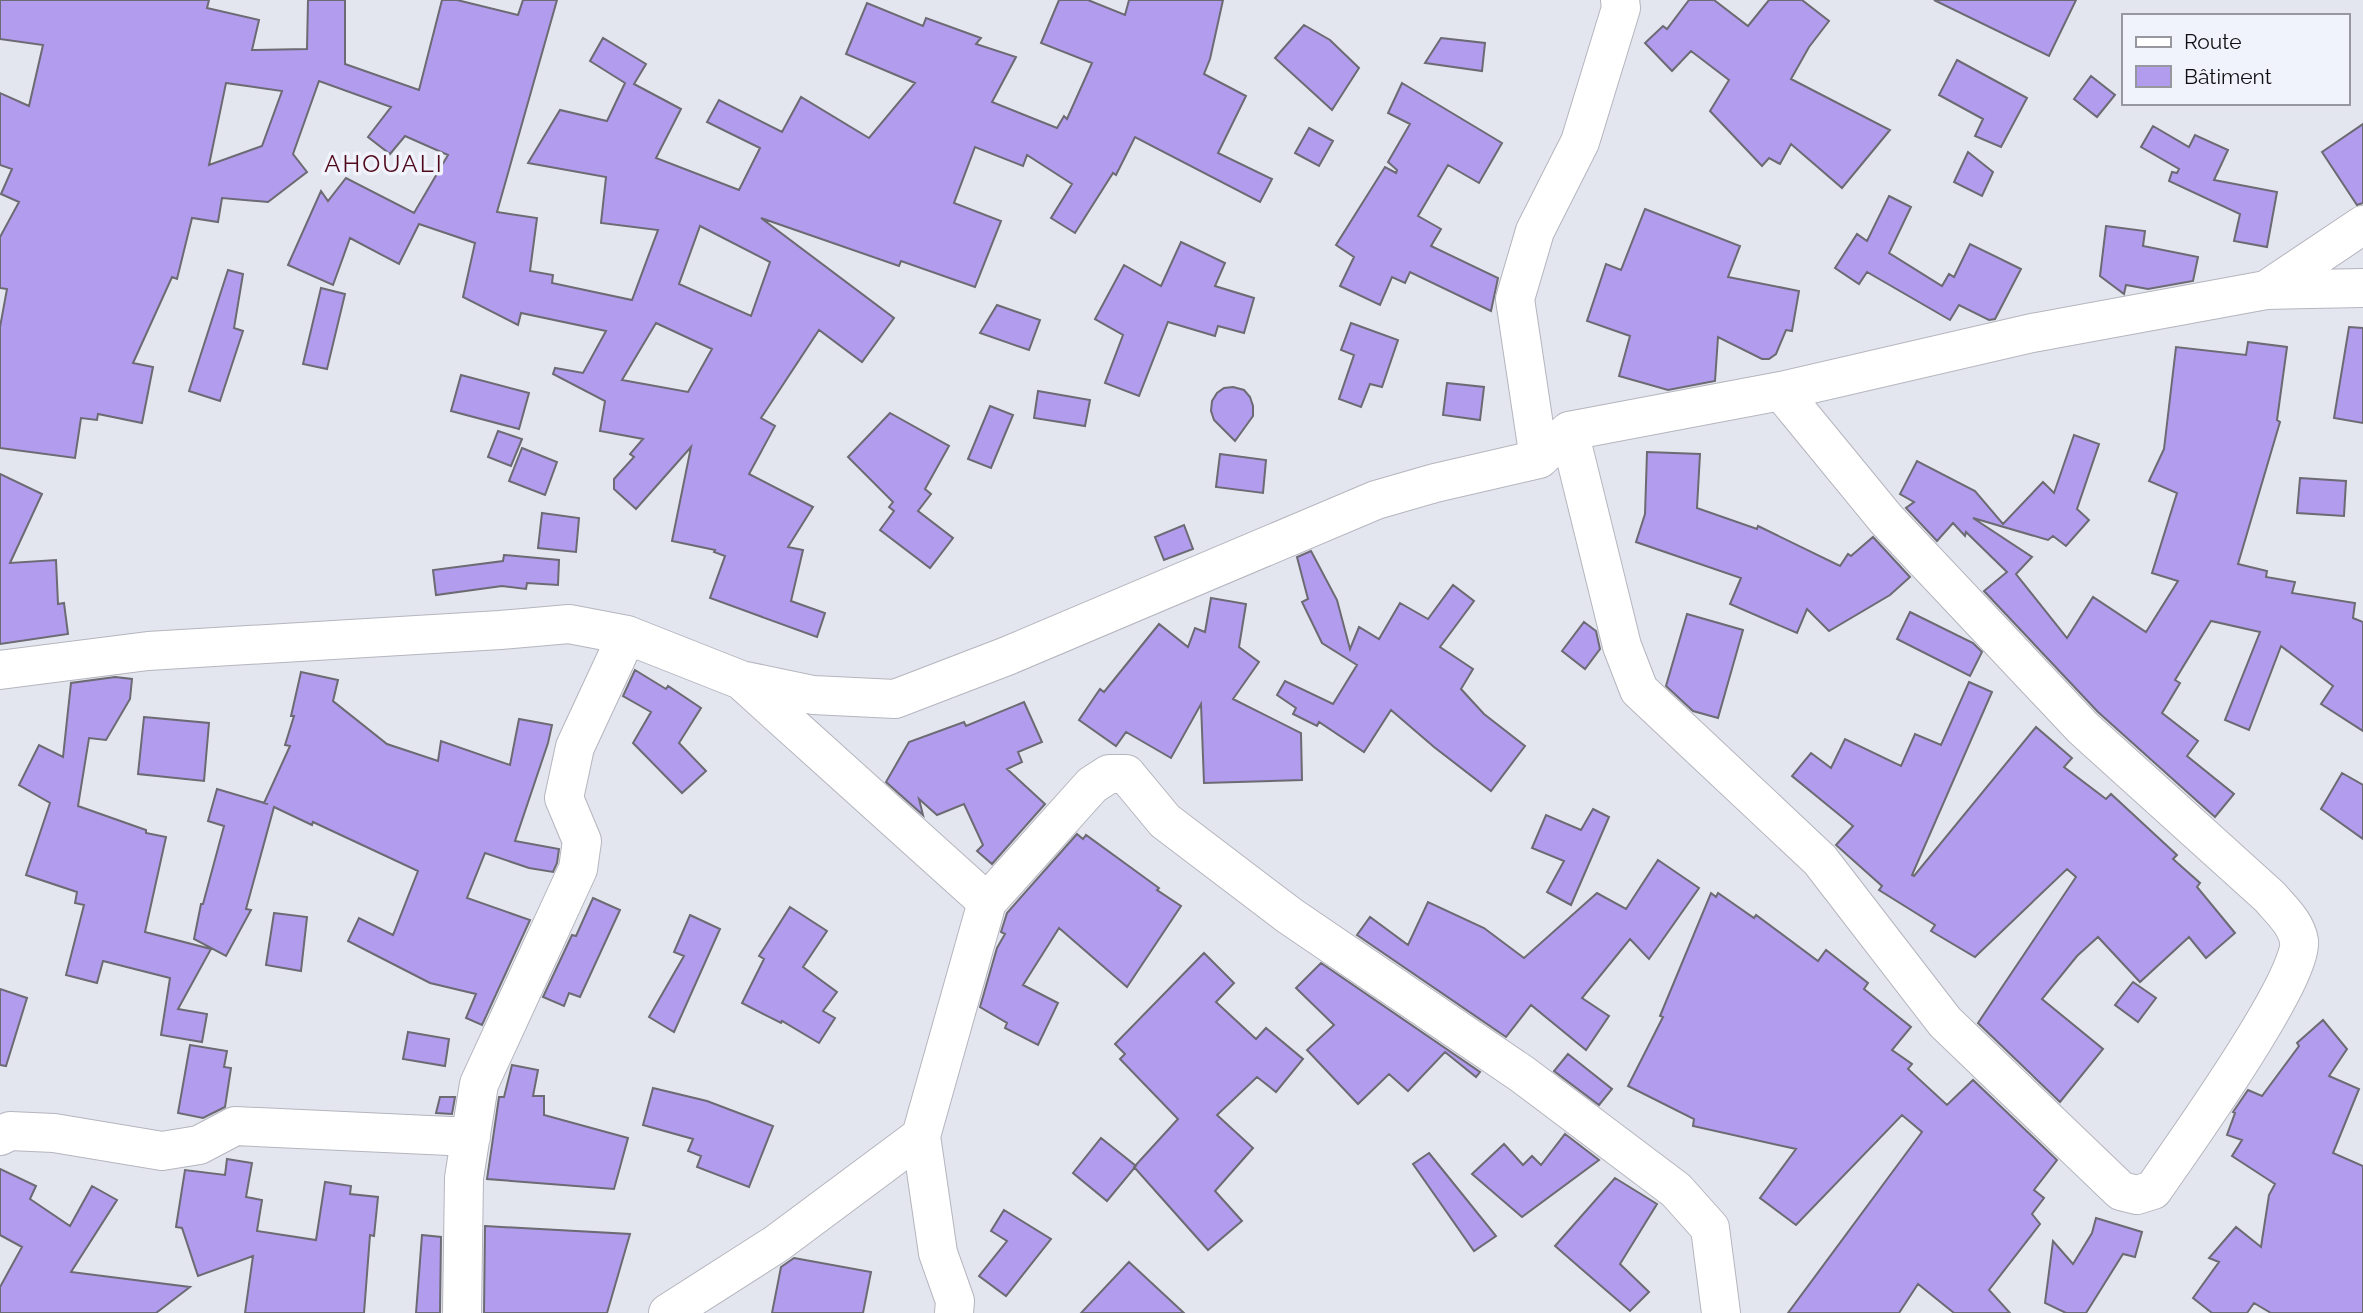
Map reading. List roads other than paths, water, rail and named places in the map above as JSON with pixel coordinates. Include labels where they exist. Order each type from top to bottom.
[{"type":"street","points":[[1539,458],[1515,299],[1535,231],[1580,142],[1620,8],[1620,0]]},
{"type":"street","points":[[2266,290],[2363,225]]},
{"type":"street","points":[[0,670],[148,651],[569,624],[627,635],[741,680],[813,695],[895,699],[1007,656],[1376,500],[1539,458],[1569,431],[1781,391],[2032,333],[2266,290],[2363,288]]},
{"type":"street","points":[[1569,431],[1622,646],[1639,690],[1820,860],[1945,1022],[2121,1191],[2137,1195],[2153,1190],[2219,1094],[2276,1003],[2295,965],[2300,943],[2293,924],[2270,897],[2083,728],[1886,519],[1781,391]]},
{"type":"street","points":[[462,1313],[464,1178],[479,1084],[578,869],[582,841],[564,798],[575,747],[627,635]]},
{"type":"street","points":[[741,680],[988,902]]},
{"type":"street","points":[[954,1313],[955,1301],[938,1253],[920,1136],[988,902],[1092,785],[1109,774],[1126,774],[1165,821],[1227,869],[1290,916],[1522,1073],[1676,1190],[1710,1228],[1721,1313]]},
{"type":"street","points":[[0,1136],[10,1131],[54,1133],[162,1152],[199,1145],[234,1126],[471,1137]]},
{"type":"street","points":[[668,1313],[776,1244],[920,1136]]},
{"type":"district","name":"AHOUALI","points":[[384,163]]}]
